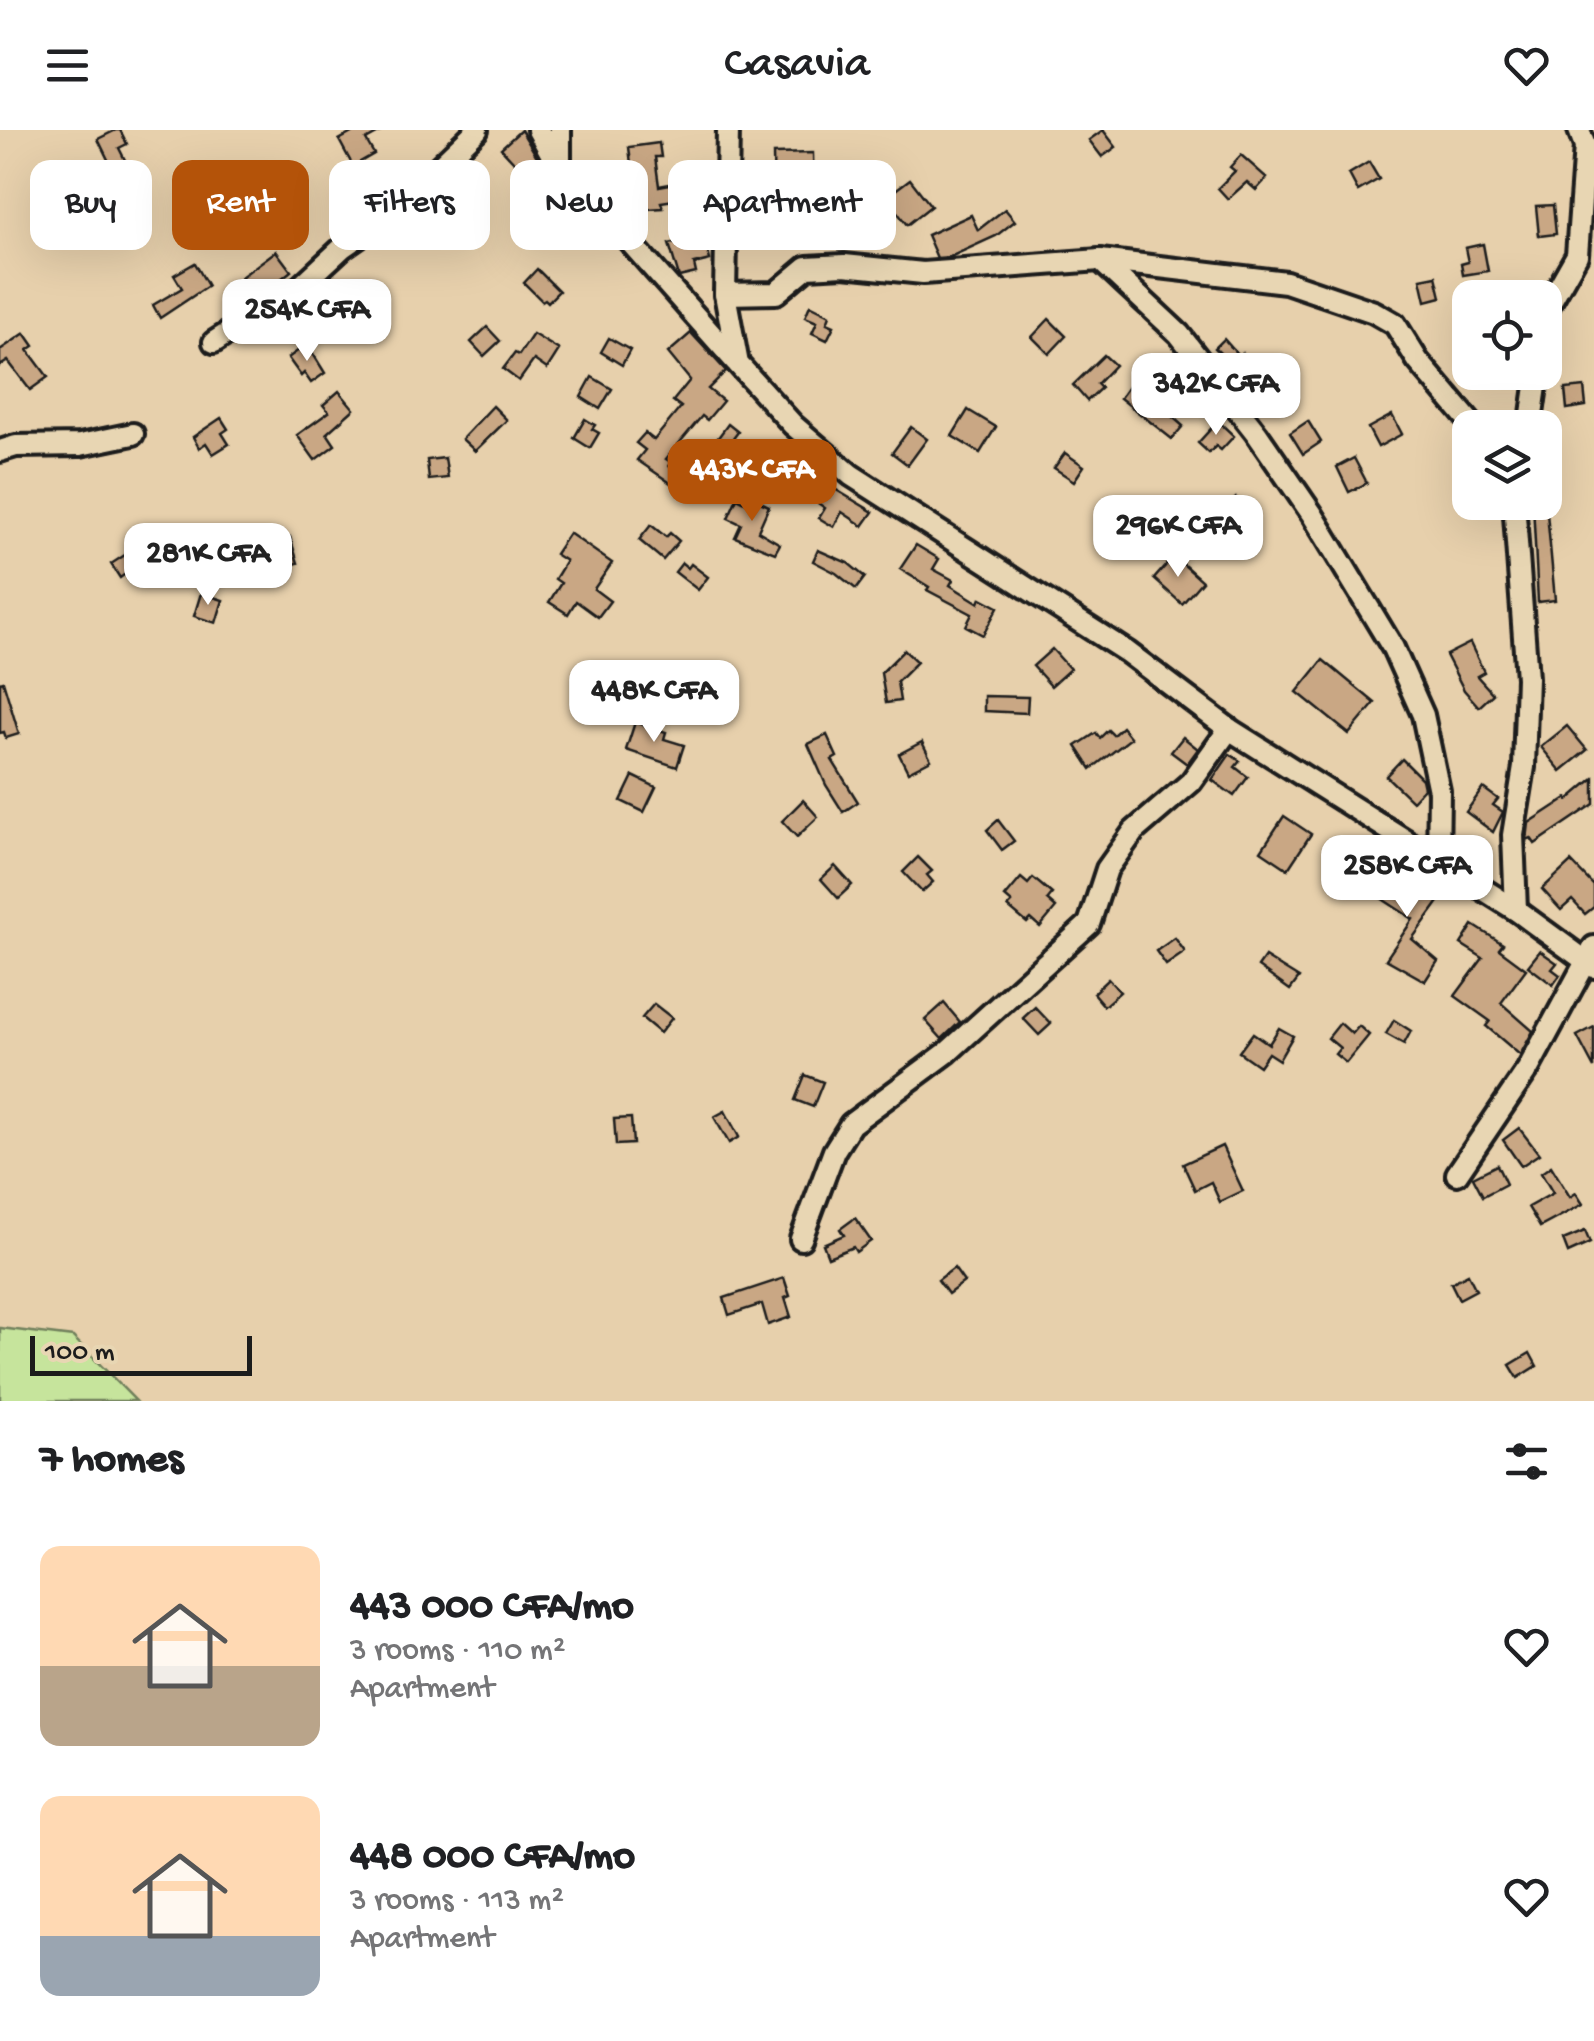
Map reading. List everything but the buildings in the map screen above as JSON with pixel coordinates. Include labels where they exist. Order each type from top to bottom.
[{"type":"street","points":[[214,342],[300,287],[343,247],[389,214],[477,130]]},
{"type":"street","points":[[538,130],[554,160]]},
{"type":"street","points":[[560,130],[560,160]]},
{"type":"street","points":[[728,130],[725,294],[738,364]]},
{"type":"street","points":[[1562,282],[1578,255],[1585,146],[1579,130]]},
{"type":"street","points":[[637,250],[793,424],[851,474],[1127,652],[1230,730],[1591,959],[1528,1069],[1457,1174]]},
{"type":"street","points":[[725,294],[776,292],[806,267],[844,265],[923,273],[1100,260],[1286,282],[1374,312],[1395,324],[1418,361],[1460,410]]},
{"type":"street","points":[[1100,260],[1180,334],[1257,434],[1312,514],[1393,648],[1423,715],[1439,791],[1438,861]]},
{"type":"street","points":[[0,451],[16,446],[80,444],[134,434]]},
{"type":"street","points":[[1515,520],[1526,678],[1524,767],[1512,835],[1516,910]]},
{"type":"street","points":[[800,1239],[834,1152],[851,1124],[948,1052],[1089,924],[1107,869],[1134,831],[1191,782],[1230,730]]},
{"type":"green space","points":[[0,1328],[73,1337],[136,1401],[0,1401]]}]
